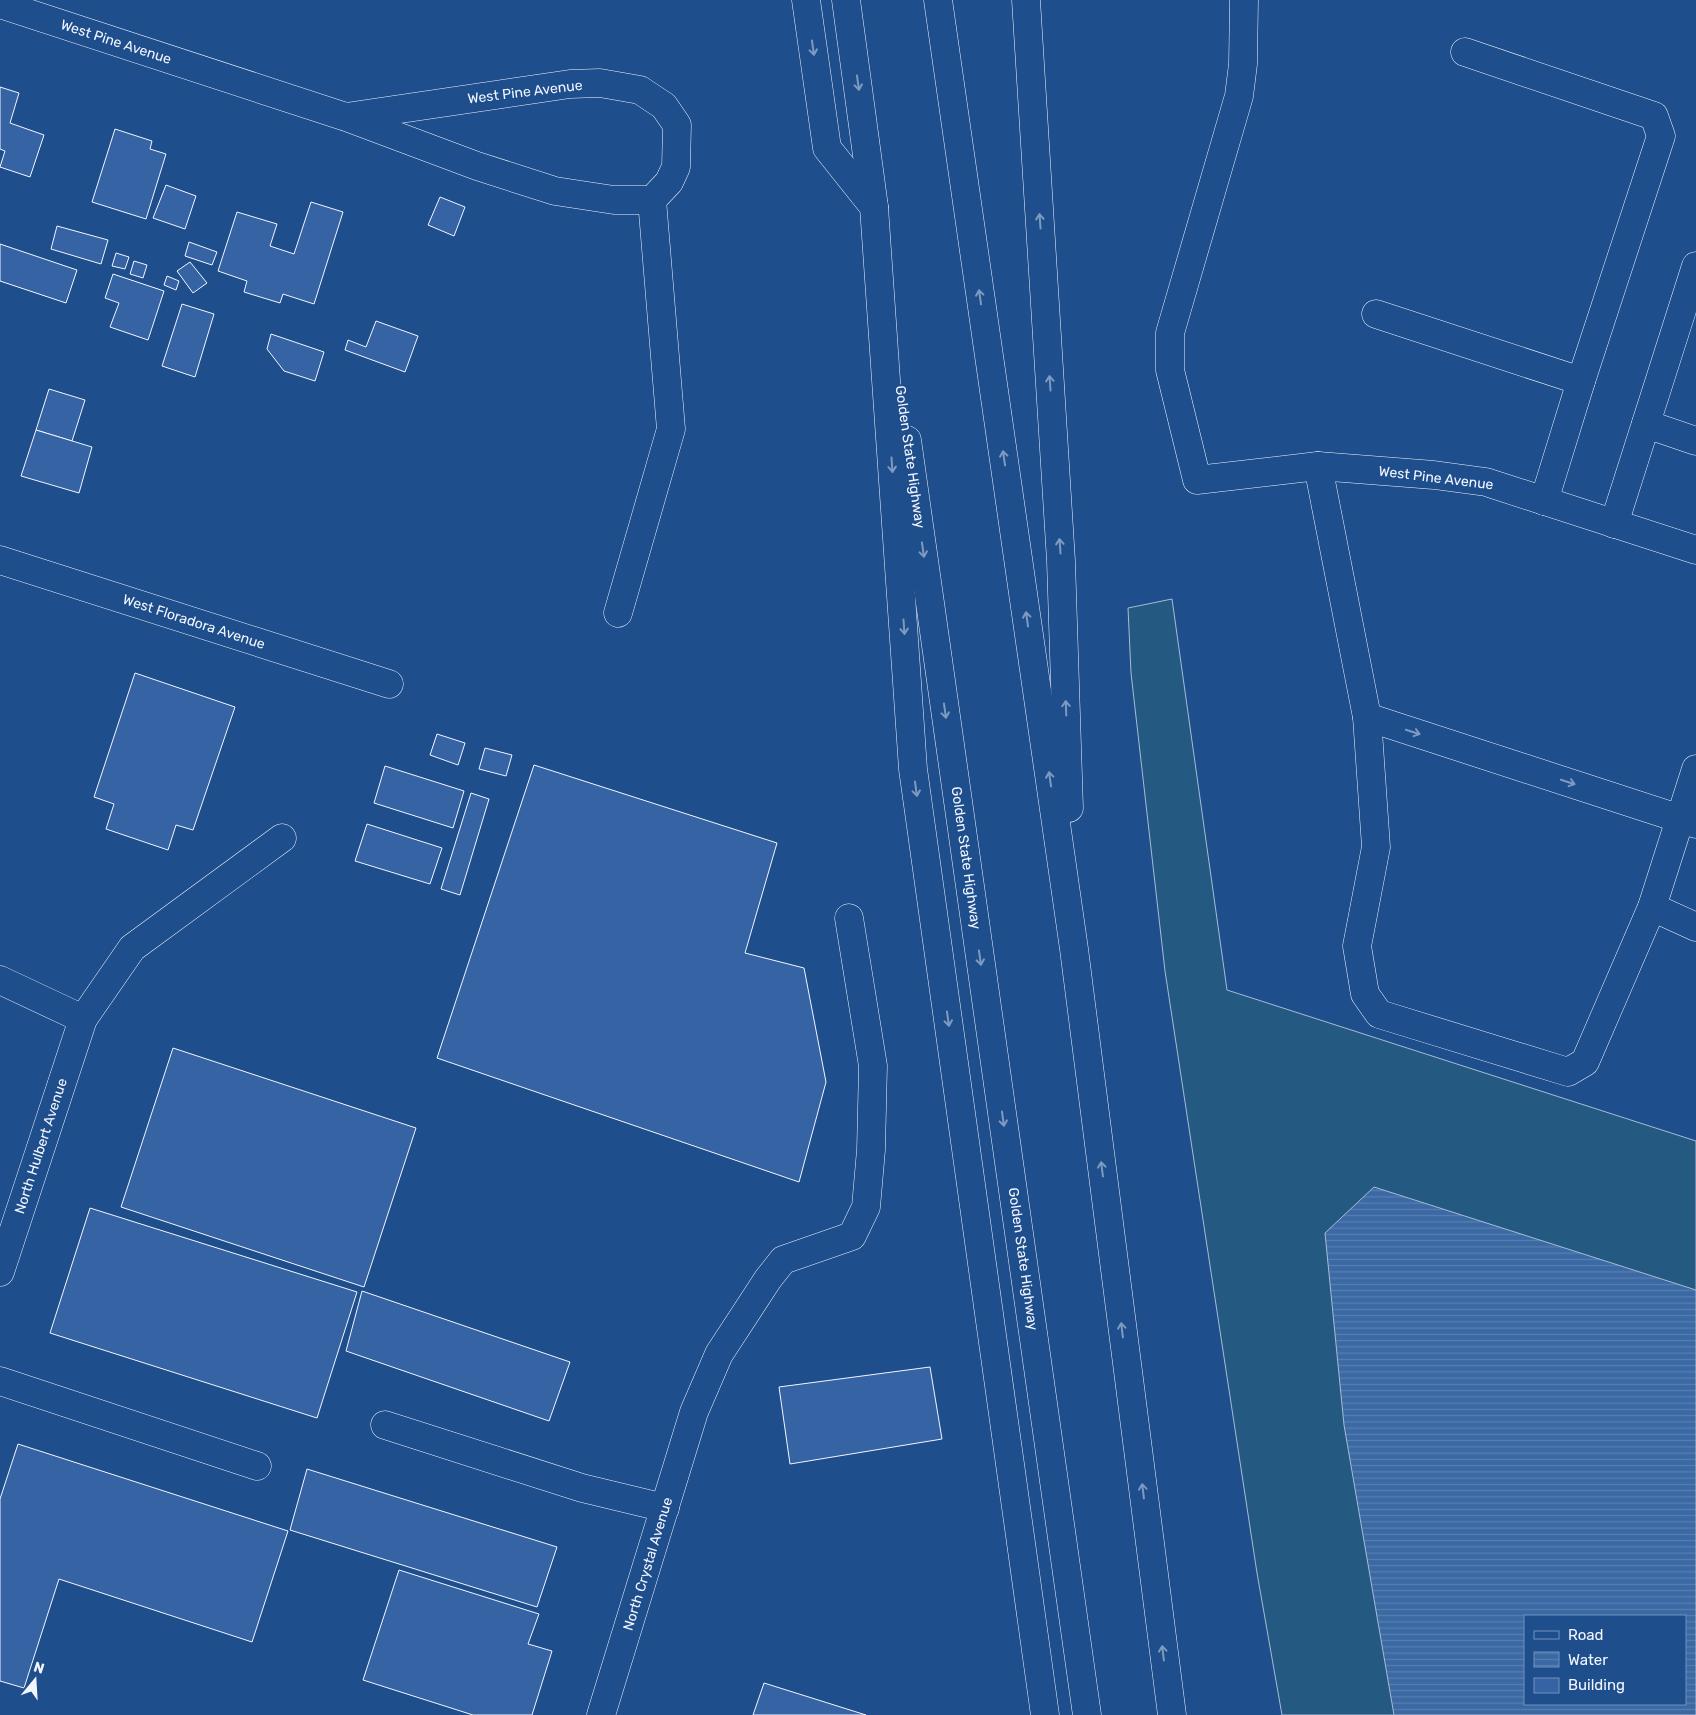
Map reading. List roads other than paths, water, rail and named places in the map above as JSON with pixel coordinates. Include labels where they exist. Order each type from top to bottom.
[{"type":"main road","points":[[806,0],[827,148],[874,207],[913,769],[1045,1715]]},
{"type":"main road","name":"Golden State Highway","points":[[846,0],[1087,1715]]},
{"type":"main road","points":[[938,0],[1074,949],[1171,1710]]},
{"type":"main road","points":[[1026,0],[1061,560],[1074,949]]},
{"type":"main road","name":"West Pine Avenue","points":[[1244,0],[1243,64],[1240,96],[1170,333],[1170,370],[1197,480],[1318,466],[1434,475],[1486,482],[1696,550]]},
{"type":"main road","name":"West Pine Avenue","points":[[0,4],[346,117],[477,166],[555,191],[614,200],[652,200],[669,182],[676,167],[677,125],[664,106],[640,90],[600,83],[570,84],[346,117]]},
{"type":"main road","points":[[1465,52],[1654,116],[1661,136],[1544,501]]},
{"type":"main road","points":[[618,613],[671,429],[652,200]]},
{"type":"main road","points":[[1614,524],[1696,266]]},
{"type":"main road","points":[[1376,314],[1581,381]]},
{"type":"main road","points":[[1646,424],[1696,441]]},
{"type":"main road","points":[[1318,466],[1367,717],[1376,847],[1357,946],[1365,994],[1379,1014],[1568,1072],[1586,1062],[1688,821],[1696,769]]},
{"type":"main road","name":"West Floradora Avenue","points":[[0,560],[388,684]]},
{"type":"main road","points":[[1367,717],[1688,821]]},
{"type":"main road","name":"North Hulbert Avenue","points":[[0,1272],[83,1019],[132,948],[282,838]]},
{"type":"main road","points":[[1652,907],[1696,927]]},
{"type":"main road","name":"North Crystal Avenue","points":[[601,1715],[694,1412],[719,1354],[768,1279],[784,1260],[852,1236],[866,1207],[871,1150],[873,1066],[849,918]]},
{"type":"main road","points":[[0,980],[83,1019]]},
{"type":"main road","points":[[0,1381],[257,1466]]},
{"type":"main road","points":[[385,1425],[582,1488],[665,1508]]},
{"type":"water","points":[[1374,1187],[1696,1290],[1696,1715],[1394,1715],[1344,1425],[1325,1233]]}]
